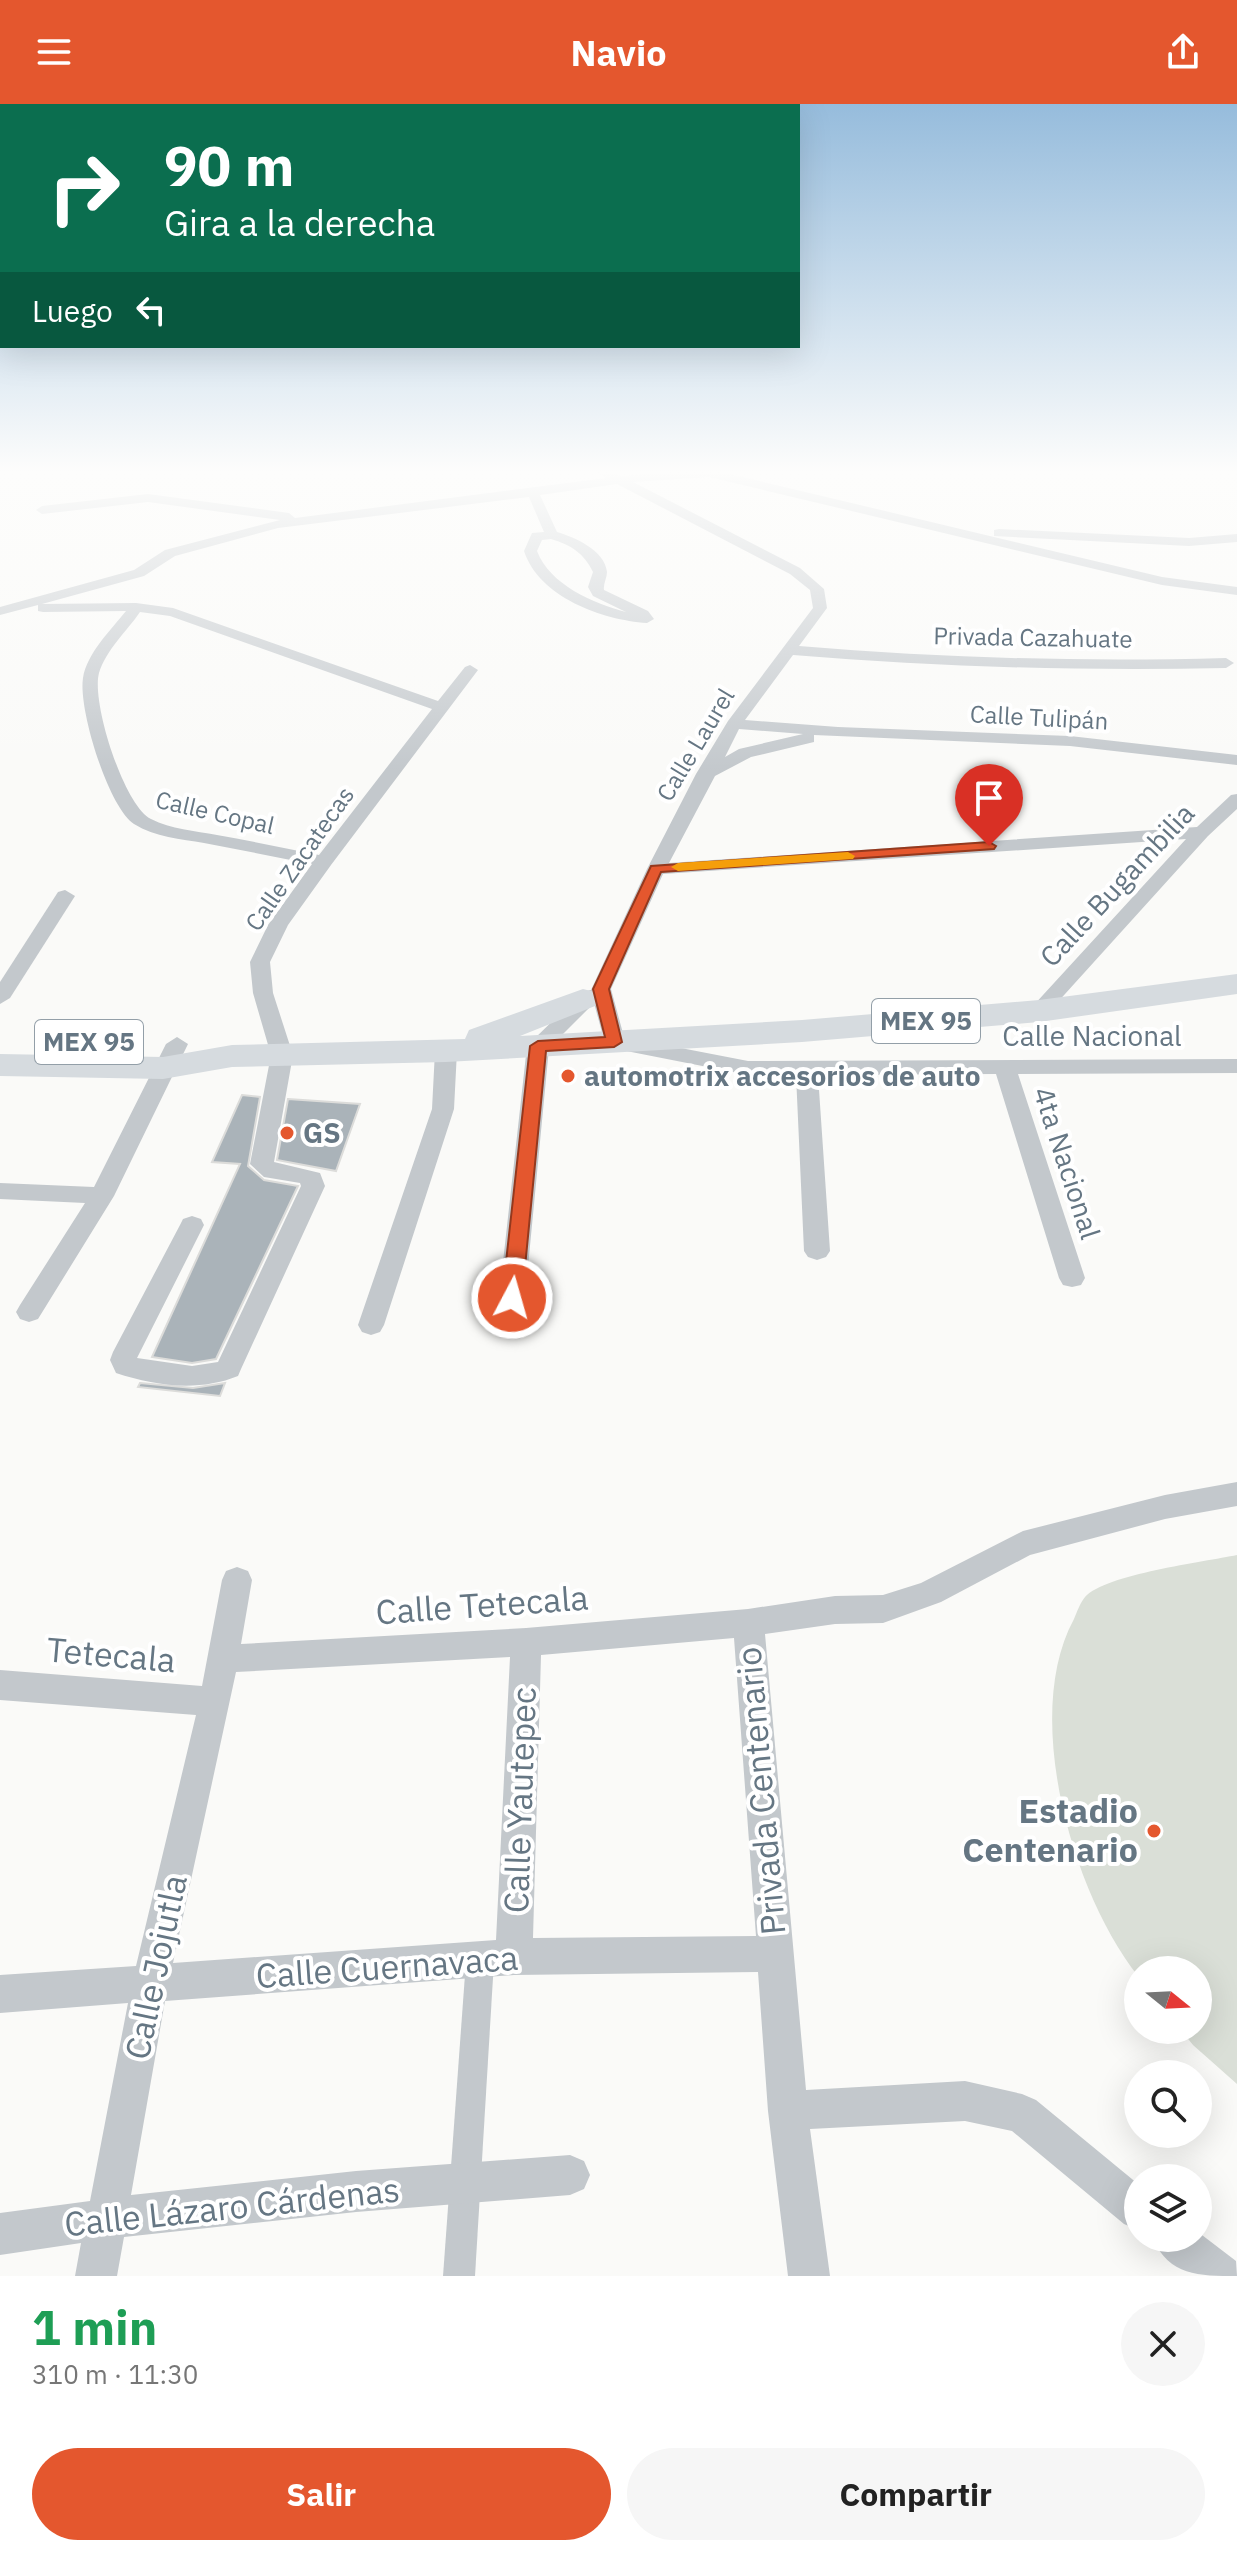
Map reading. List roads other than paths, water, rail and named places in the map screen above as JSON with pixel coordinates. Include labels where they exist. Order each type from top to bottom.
[{"type":"main road","name":"MEX 95","points":[[0,1065],[170,1056],[446,1051],[802,1031],[1039,1011],[1237,984]]},
{"type":"main road","points":[[446,1051],[592,994]]},
{"type":"main road","name":"MEX 95","points":[[0,1040],[170,1056]]},
{"type":"main road","points":[[0,1054],[170,1056]]},
{"type":"street","points":[[2,610],[143,570]]},
{"type":"street","points":[[538,570],[567,592],[635,619],[647,619],[643,614],[605,599],[595,587]]},
{"type":"street","points":[[567,592],[581,593],[595,587],[599,570]]},
{"type":"street","name":"Calle Laurel","points":[[538,1046],[592,994],[734,724],[820,608],[817,589],[808,580],[789,570]]},
{"type":"street","points":[[1117,570],[1162,581],[1237,591]]},
{"type":"street","points":[[2,610],[136,607],[200,620],[440,707]]},
{"type":"street","name":"Calle Copal","points":[[136,607],[101,656],[91,676],[90,703],[124,802],[137,819],[163,830],[324,861]]},
{"type":"street","name":"Privada Cazahuate","points":[[791,650],[892,659],[1226,663]]},
{"type":"street","name":"Calle Zacatecas","points":[[282,1055],[263,993],[260,962],[278,925],[470,670]]},
{"type":"street","name":"Calle Tulipán","points":[[734,724],[838,732],[1070,741],[1237,760]]},
{"type":"street","name":"Calle Tulipán","points":[[705,774],[745,753],[838,732]]},
{"type":"street","name":"Calle Bugambilia","points":[[1039,1011],[1202,832],[1237,799]]},
{"type":"street","points":[[656,869],[1202,832]]},
{"type":"street","points":[[0,998],[65,896]]},
{"type":"street","points":[[592,994],[614,1042]]},
{"type":"street","name":"Calle Nacional","points":[[614,1042],[748,1068],[1237,1066]]},
{"type":"street","points":[[512,1298],[538,1046]]},
{"type":"street","points":[[371,1325],[443,1109],[446,1051]]},
{"type":"street","points":[[192,1225],[126,1352],[123,1360],[126,1366],[203,1376],[217,1376],[228,1369],[313,1186],[312,1179],[305,1175],[274,1173],[262,1164],[282,1055]]},
{"type":"street","points":[[29,1312],[102,1196],[153,1098],[170,1056]]},
{"type":"street","name":"4ta Nacional","points":[[1004,1065],[1072,1278]]},
{"type":"street","points":[[807,1067],[817,1251]]},
{"type":"street","points":[[0,1191],[102,1196]]},
{"type":"street","name":"Privada Centenario","points":[[809,2276],[788,2111],[748,1623],[835,1610],[883,1609],[930,1593],[1023,1544],[1165,1507],[1237,1494]]},
{"type":"street","name":"Calle Jojutla","points":[[96,2276],[150,1983],[215,1702],[237,1580]]},
{"type":"street","name":"Calle Tetecala","points":[[222,1659],[526,1642],[748,1623]]},
{"type":"street","name":"Calle Yautepec","points":[[497,1959],[526,1642]]},
{"type":"street","name":"Tetecala","points":[[0,1685],[215,1702]]},
{"type":"street","name":"Calle Cuernavaca","points":[[0,1994],[497,1959],[774,1954]]},
{"type":"street","points":[[459,2276],[464,2182],[497,1959]]},
{"type":"street","points":[[788,2111],[965,2101],[1022,2114],[1124,2198]]},
{"type":"street","name":"Calle Lázaro Cárdenas","points":[[0,2234],[107,2217],[464,2182],[570,2175]]},
{"type":"street","points":[[1191,2252],[1221,2276]]},
{"type":"place","name":"automotrix accesorios de auto","points":[[568,1076]]},
{"type":"place","name":"GS","points":[[287,1133]]},
{"type":"place","name":"Estadio Centenario","points":[[1154,1831]]}]
